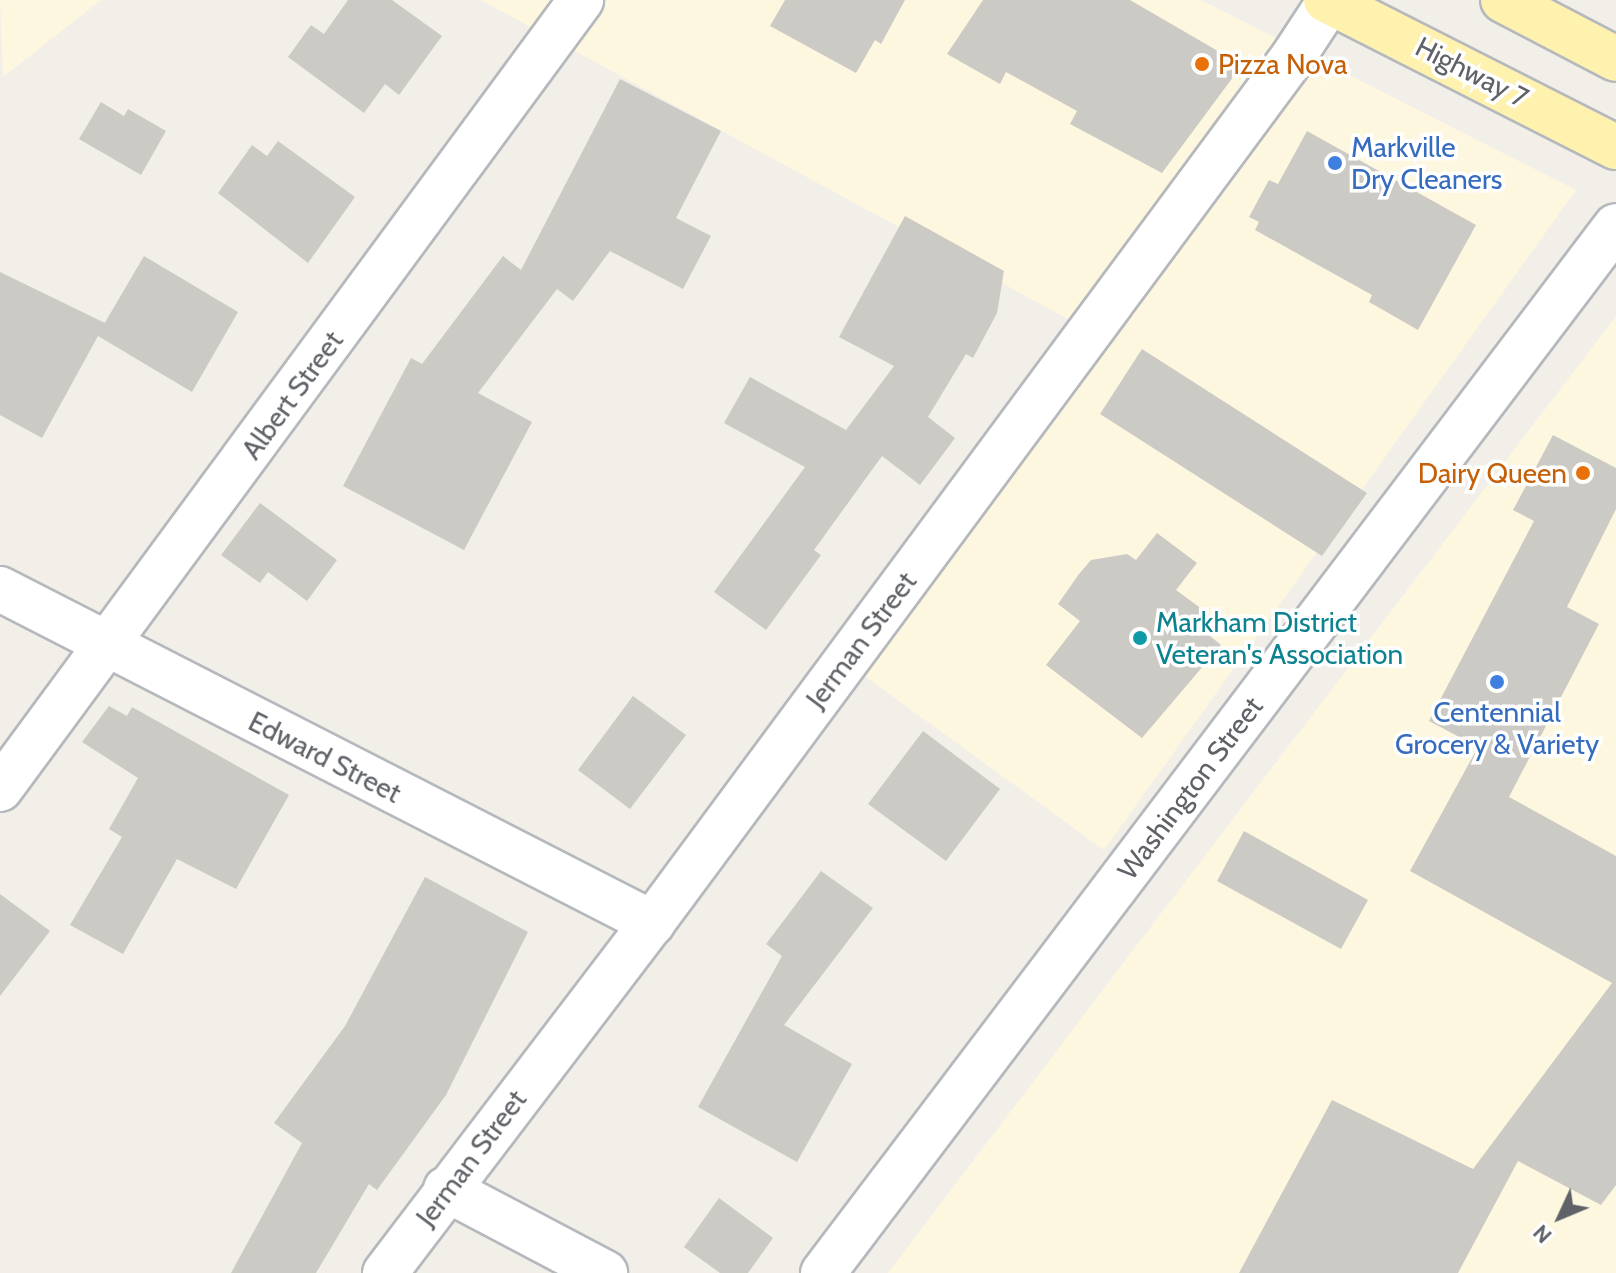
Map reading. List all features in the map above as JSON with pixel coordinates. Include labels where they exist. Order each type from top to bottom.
[{"type":"main road","points":[[1503,0],[1616,59]]},
{"type":"main road","name":"Highway 7","points":[[1328,1],[1616,147]]},
{"type":"street","name":"Albert Street","points":[[0,789],[581,0]]},
{"type":"street","name":"Jerman Street","points":[[385,1273],[446,1189],[652,923],[1284,70],[1328,1]]},
{"type":"street","name":"Washington Street","points":[[823,1273],[1616,226]]},
{"type":"street","name":"Edward Street","points":[[0,589],[652,923]]},
{"type":"street","points":[[446,1189],[605,1273]]},
{"type":"shaded area","points":[[0,0],[101,0],[3,77]]},
{"type":"shaded area","points":[[481,0],[1201,0],[1576,190],[1104,850],[826,648],[1070,320]]},
{"type":"shaded area","points":[[1616,316],[1616,1273],[888,1273],[1172,899]]},
{"type":"building","points":[[348,0],[392,0],[442,36],[399,95],[385,84],[364,113],[288,57],[311,25],[324,34]]},
{"type":"building","points":[[785,0],[905,0],[881,44],[875,40],[856,73],[770,26]]},
{"type":"building","points":[[983,0],[1130,0],[1242,65],[1162,173],[1070,124],[1077,111],[1006,72],[1000,84],[947,54]]},
{"type":"building","points":[[620,79],[721,131],[676,218],[711,236],[683,289],[610,251],[573,301],[557,289],[478,393],[532,422],[464,550],[343,486],[411,358],[422,364],[503,256],[521,270]]},
{"type":"building","points":[[101,102],[124,116],[128,109],[166,131],[141,175],[79,139]]},
{"type":"building","points":[[1307,131],[1476,225],[1418,330],[1369,302],[1372,295],[1255,230],[1259,222],[1249,217],[1269,180],[1278,184]]},
{"type":"building","points":[[278,141],[355,197],[308,263],[218,193],[252,145],[267,156]]},
{"type":"building","points":[[905,216],[1004,271],[997,313],[973,358],[966,354],[928,417],[955,438],[920,485],[882,456],[814,550],[821,555],[766,630],[714,592],[805,467],[724,423],[750,377],[846,430],[894,366],[839,337]]},
{"type":"building","points":[[144,256],[238,312],[192,392],[98,336],[42,438],[0,415],[0,272],[105,323]]},
{"type":"building","points":[[1142,349],[1367,493],[1322,556],[1100,414]]},
{"type":"building","points":[[1553,435],[1616,468],[1616,509],[1567,607],[1599,624],[1509,797],[1616,856],[1616,1185],[1601,1205],[1518,1161],[1458,1273],[1239,1273],[1332,1100],[1473,1169],[1612,983],[1410,871],[1478,747],[1429,721],[1534,521],[1513,510]]},
{"type":"building","points":[[260,503],[337,560],[307,601],[268,572],[260,583],[221,555]]},
{"type":"building","name":"Markham District Veteran's Association","points":[[1157,533],[1197,563],[1176,590],[1214,618],[1204,631],[1221,645],[1142,738],[1046,665],[1080,621],[1058,604],[1079,574],[1091,560],[1127,554],[1136,560]]},
{"type":"building","points":[[633,696],[686,735],[630,809],[578,770]]},
{"type":"building","points":[[109,706],[127,716],[132,707],[289,795],[236,889],[177,859],[123,954],[70,925],[122,837],[109,829],[138,778],[82,742]]},
{"type":"building","points":[[923,731],[1000,789],[946,861],[868,804]]},
{"type":"building","points":[[1244,831],[1368,900],[1341,949],[1217,881]]},
{"type":"building","points":[[821,871],[873,908],[784,1025],[852,1064],[797,1162],[698,1107],[782,956],[766,944]]},
{"type":"building","points":[[425,877],[528,932],[446,1095],[377,1190],[369,1184],[316,1273],[231,1273],[302,1143],[274,1123],[345,1026]]},
{"type":"building","points":[[0,894],[50,931],[0,996]]},
{"type":"building","points":[[719,1198],[773,1238],[748,1273],[720,1273],[684,1247]]},
{"type":"place","name":"Pizza Nova","points":[[1202,64]]},
{"type":"place","name":"Markville Dry Cleaners","points":[[1335,163]]},
{"type":"place","name":"Dairy Queen","points":[[1583,473]]},
{"type":"place","name":"Markham District Veteran's Association","points":[[1140,638]]},
{"type":"place","name":"Centennial Grocery & Variety","points":[[1497,682]]}]
